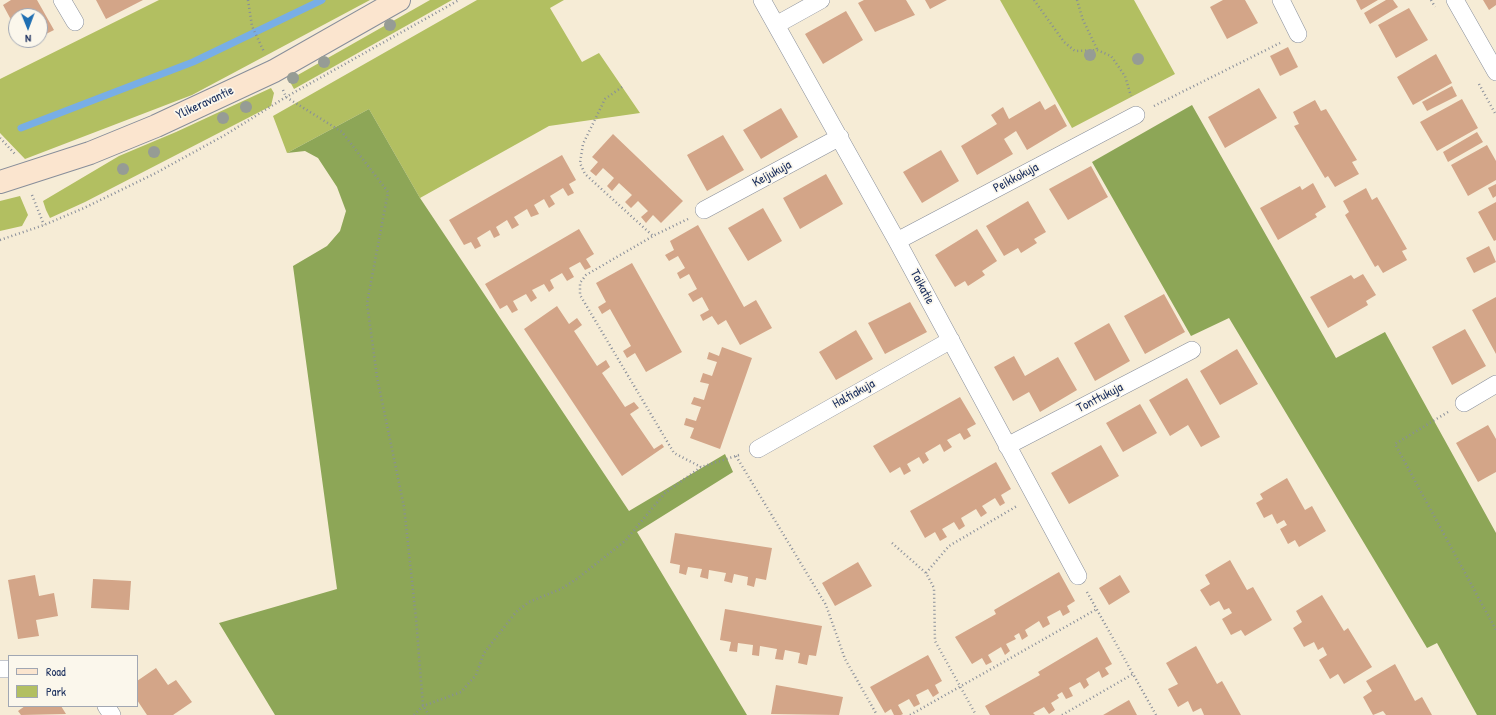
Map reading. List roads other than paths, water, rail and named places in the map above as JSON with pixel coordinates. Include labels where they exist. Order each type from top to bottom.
[{"type":"street","points":[[62,0],[75,22]]},
{"type":"street","name":"Ylikeravantie","points":[[0,182],[90,153],[149,129],[274,71],[399,0]]},
{"type":"street","name":"Taikatie","points":[[762,0],[840,137],[1078,576]]},
{"type":"street","points":[[776,25],[821,0]]},
{"type":"street","points":[[1281,0],[1298,34]]},
{"type":"street","points":[[1454,0],[1496,72]]},
{"type":"street","name":"Peikkokuja","points":[[897,241],[1136,115]]},
{"type":"street","name":"Keijukuja","points":[[704,210],[840,137]]},
{"type":"street","name":"Haltiakuja","points":[[758,449],[951,340]]},
{"type":"street","name":"Tonttukuja","points":[[1007,446],[1192,350]]},
{"type":"street","points":[[1464,402],[1496,384]]},
{"type":"waterway","points":[[21,128],[193,62],[322,0]]}]
